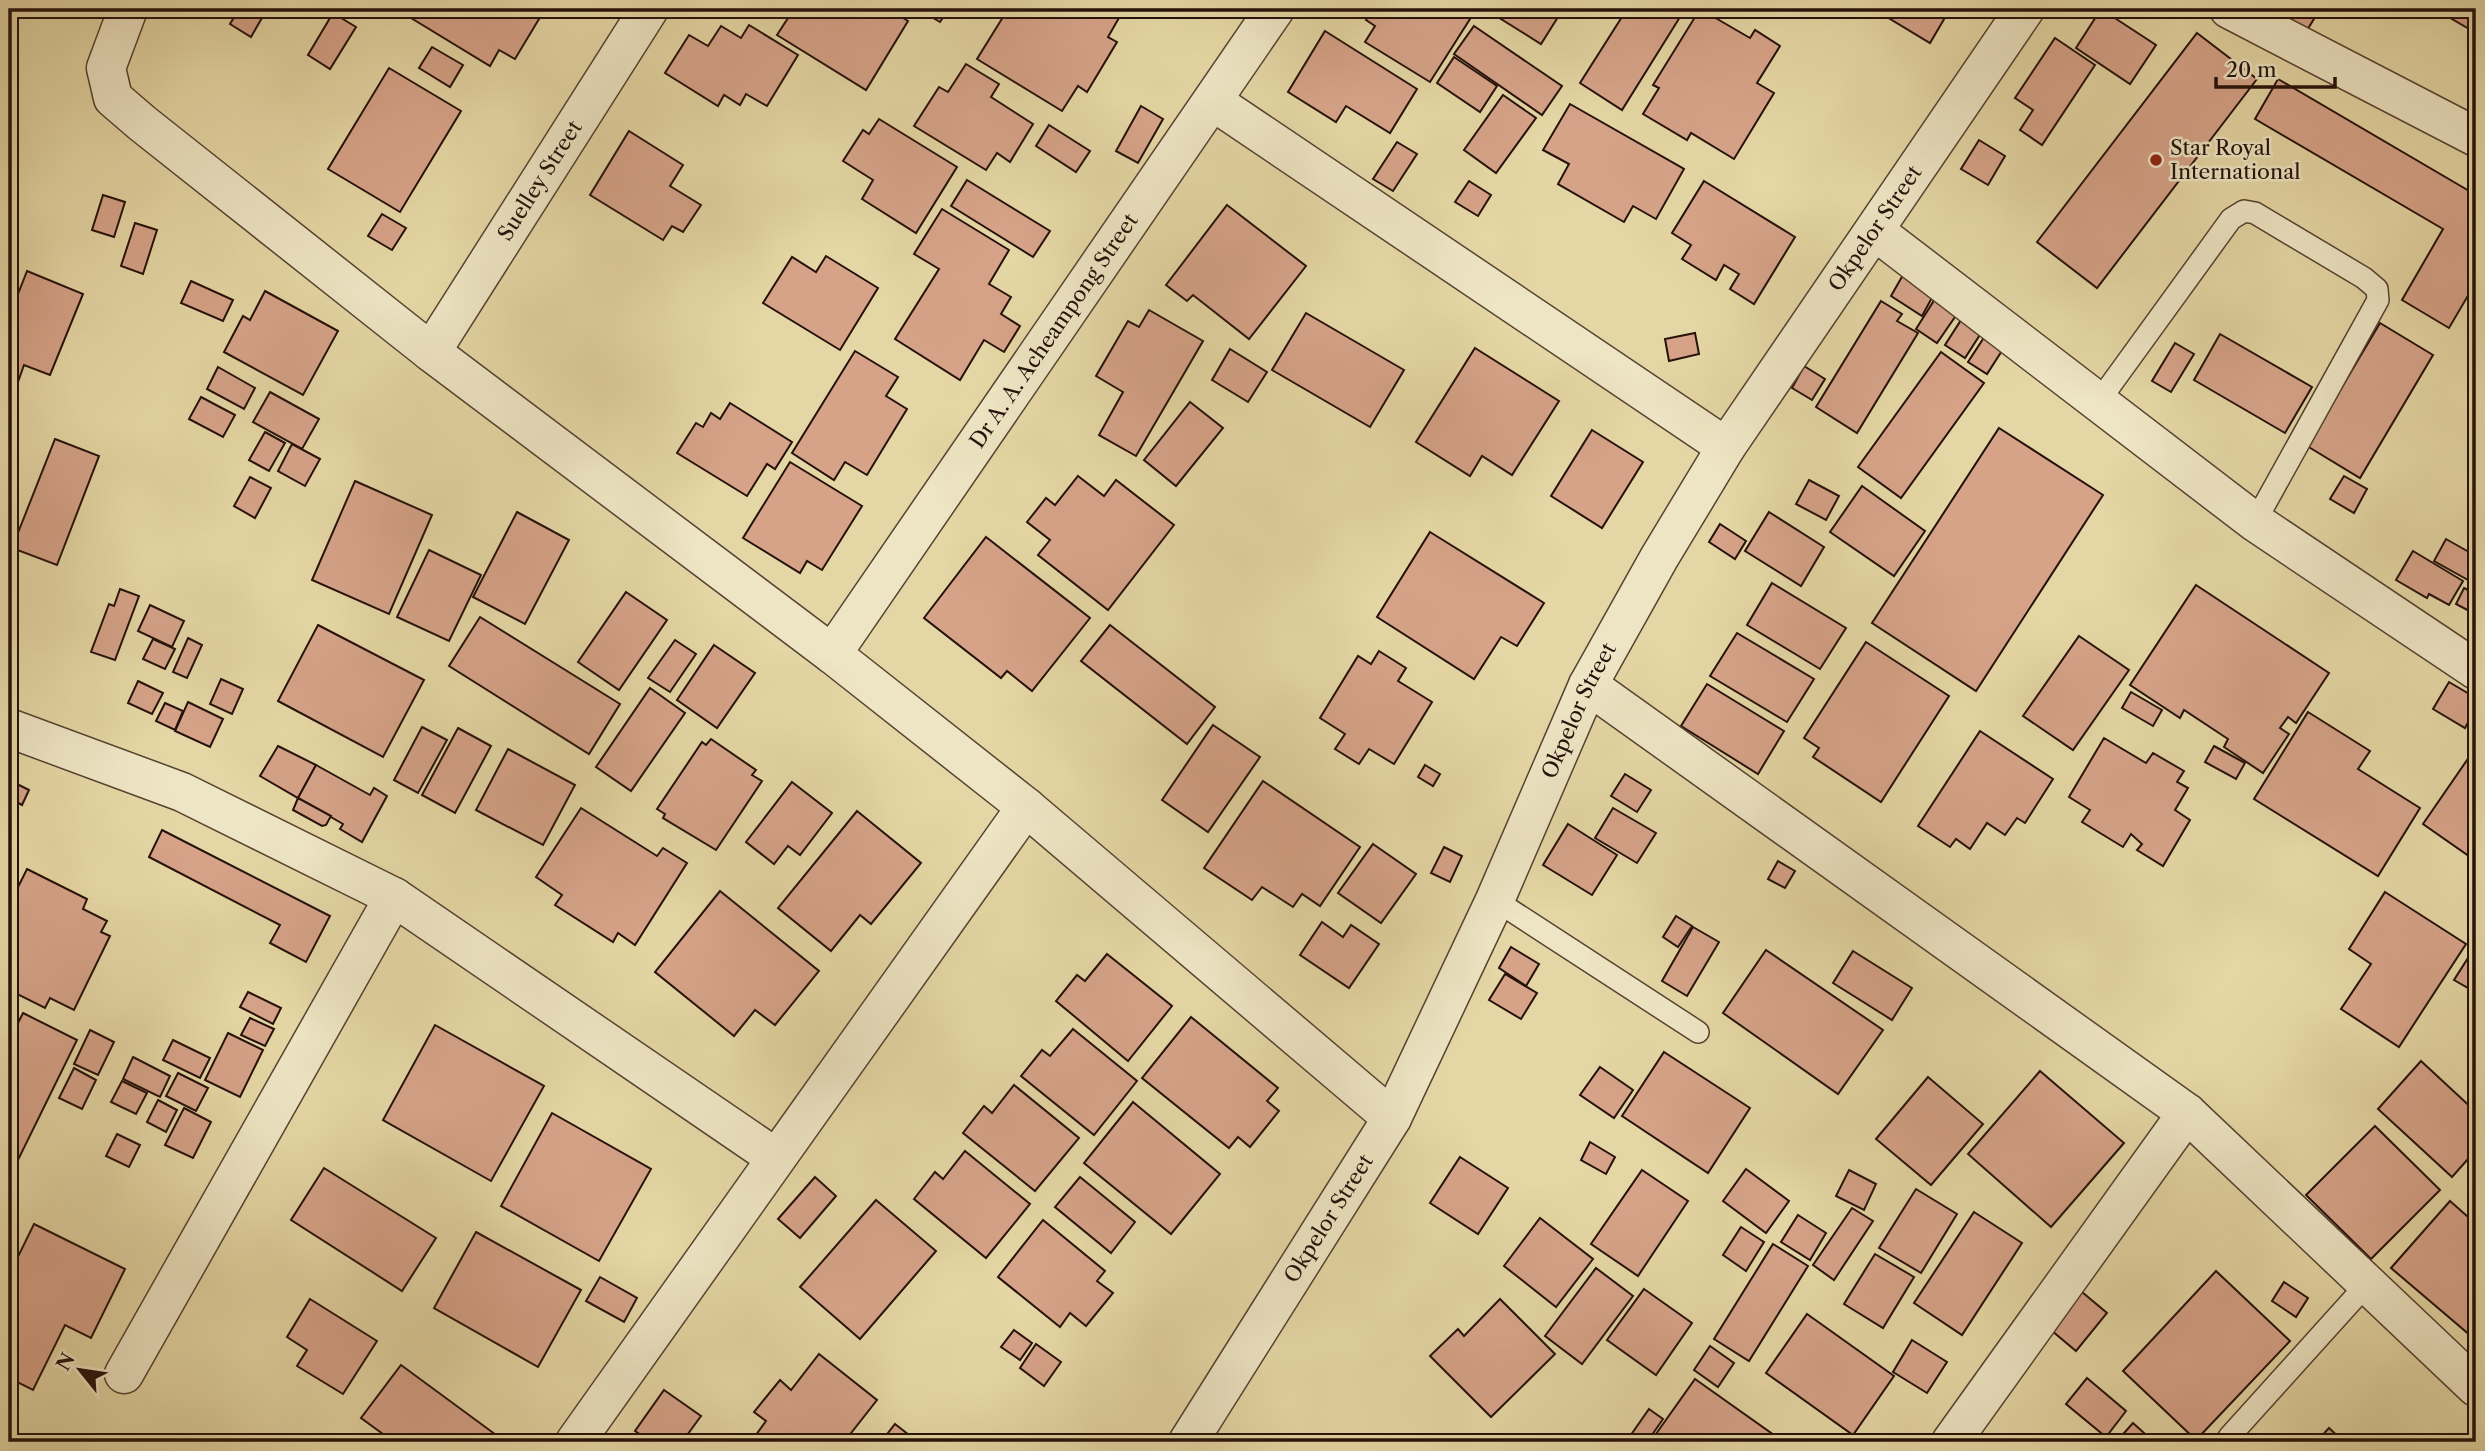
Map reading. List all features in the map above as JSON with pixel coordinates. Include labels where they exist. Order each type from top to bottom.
[{"type":"street","points":[[128,9],[106,68],[114,98],[431,352],[832,654],[1026,807],[1392,1118]]},
{"type":"street","name":"Suelley Street","points":[[431,352],[649,9]]},
{"type":"street","name":"Dr A. A. Acheampong Street","points":[[832,654],[1214,102],[1275,9]]},
{"type":"street","name":"Okpelor Street","points":[[1188,1442],[1392,1118],[1496,901],[1588,685],[1726,447],[2025,9]]},
{"type":"street","points":[[2229,9],[2476,136]]},
{"type":"street","points":[[1214,102],[1726,447]]},
{"type":"street","points":[[1875,231],[2256,522],[2476,670]]},
{"type":"street","points":[[1588,685],[2187,1113],[2476,1387]]},
{"type":"street","points":[[9,728],[182,792],[394,897],[775,1158]]},
{"type":"street","points":[[575,1442],[1026,807]]},
{"type":"street","points":[[124,1374],[394,897]]},
{"type":"street","points":[[1951,1442],[2187,1113]]},
{"type":"lane","points":[[2099,401],[2231,219],[2244,211],[2255,213],[2364,278],[2376,289],[2378,300],[2256,522]]},
{"type":"lane","points":[[1496,901],[1698,1032]]},
{"type":"lane","points":[[2229,1437],[2367,1284]]},
{"type":"building","points":[[239,9],[251,9],[263,16],[251,37],[230,24]]},
{"type":"building","points":[[417,9],[545,9],[515,59],[499,50],[490,66],[411,18]]},
{"type":"building","points":[[783,9],[888,9],[908,21],[866,90],[777,35],[788,18],[780,13]]},
{"type":"building","points":[[918,9],[949,9],[940,22]]},
{"type":"building","points":[[1008,9],[1108,9],[1120,16],[1108,37],[1117,42],[1087,92],[1078,86],[1062,111],[977,59]]},
{"type":"building","points":[[1373,9],[1454,9],[1470,19],[1430,82],[1365,42],[1375,26],[1366,20]]},
{"type":"building","points":[[1485,9],[1563,9],[1541,44]]},
{"type":"building","points":[[1627,9],[1685,9],[1622,110],[1580,83]]},
{"type":"building","points":[[1700,9],[1750,38],[1755,30],[1780,46],[1757,83],[1774,93],[1734,159],[1691,133],[1687,140],[1643,114],[1659,88],[1653,85]]},
{"type":"building","points":[[1950,9],[1930,43],[1877,11]]},
{"type":"building","points":[[2101,9],[2156,45],[2130,84],[2076,48]]},
{"type":"building","points":[[2254,9],[2320,9],[2301,40]]},
{"type":"building","points":[[2435,9],[2476,9],[2476,33]]},
{"type":"building","points":[[333,13],[356,27],[330,69],[308,55]]},
{"type":"building","points":[[749,25],[798,55],[767,106],[746,94],[740,105],[724,95],[718,106],[665,73],[689,35],[708,46],[721,26],[741,38]]},
{"type":"building","points":[[1474,26],[1562,86],[1542,115],[1454,54]]},
{"type":"building","points":[[1325,31],[1417,89],[1390,133],[1346,106],[1336,122],[1288,92]]},
{"type":"building","points":[[2197,33],[2257,79],[2097,288],[2037,242]]},
{"type":"building","points":[[2055,38],[2095,65],[2042,145],[2020,130],[2033,110],[2015,98]]},
{"type":"building","points":[[432,47],[463,65],[450,87],[419,68]]},
{"type":"building","points":[[1454,57],[1497,86],[1480,112],[1437,83]]},
{"type":"building","points":[[966,64],[999,84],[991,97],[1033,124],[1010,162],[997,153],[986,170],[914,126],[939,87],[948,92]]},
{"type":"building","points":[[389,68],[461,111],[400,212],[328,169]]},
{"type":"building","points":[[2278,79],[2476,195],[2476,282],[2449,328],[2402,300],[2443,229],[2255,119]]},
{"type":"building","points":[[1503,95],[1536,118],[1496,173],[1464,150]]},
{"type":"building","points":[[1570,104],[1684,169],[1656,219],[1633,206],[1624,222],[1558,184],[1569,164],[1543,150]]},
{"type":"building","points":[[1141,106],[1163,119],[1138,163],[1116,151]]},
{"type":"building","points":[[879,119],[957,167],[916,233],[862,199],[873,180],[843,161],[863,130],[869,134]]},
{"type":"building","points":[[1049,125],[1090,151],[1076,172],[1036,146]]},
{"type":"building","points":[[629,131],[683,165],[670,186],[701,205],[683,232],[672,226],[663,240],[590,195]]},
{"type":"building","points":[[1979,140],[2005,156],[1988,185],[1961,169]]},
{"type":"building","points":[[1397,142],[1417,154],[1393,191],[1373,179]]},
{"type":"building","points":[[967,180],[1050,231],[1033,257],[951,206]]},
{"type":"building","points":[[1469,181],[1491,195],[1478,216],[1455,202]]},
{"type":"building","points":[[1704,181],[1795,237],[1754,304],[1730,289],[1739,274],[1724,265],[1716,280],[1682,259],[1691,245],[1672,233]]},
{"type":"building","points":[[103,195],[125,202],[114,237],[92,230]]},
{"type":"building","points":[[1227,205],[1306,266],[1249,339],[1193,295],[1187,301],[1166,285]]},
{"type":"building","points":[[942,209],[1009,250],[989,284],[1011,297],[1001,314],[1020,326],[1004,352],[984,340],[960,380],[895,339],[939,269],[914,254]]},
{"type":"building","points":[[382,214],[406,228],[392,250],[368,236]]},
{"type":"building","points":[[135,223],[157,230],[143,274],[121,266]]},
{"type":"building","points":[[826,256],[878,288],[840,350],[763,303],[792,257],[816,272]]},
{"type":"building","points":[[27,271],[83,294],[50,375],[24,365],[18,382],[9,378],[9,317]]},
{"type":"building","points":[[1903,275],[1934,294],[1922,316],[1891,296]]},
{"type":"building","points":[[191,281],[233,300],[223,321],[181,303]]},
{"type":"building","points":[[265,291],[338,331],[303,395],[224,352],[243,316],[250,320]]},
{"type":"building","points":[[1935,299],[1957,314],[1937,343],[1916,329]]},
{"type":"building","points":[[1881,301],[1902,314],[1897,321],[1918,333],[1857,433],[1816,407]]},
{"type":"building","points":[[1149,310],[1203,341],[1136,456],[1099,435],[1123,392],[1096,376],[1128,321],[1139,327]]},
{"type":"building","points":[[1306,313],[1404,370],[1370,427],[1272,370]]},
{"type":"building","points":[[1963,317],[1983,330],[1965,358],[1945,345]]},
{"type":"building","points":[[2380,323],[2433,355],[2360,478],[2307,446]]},
{"type":"building","points":[[1695,333],[1699,354],[1669,361],[1665,339]]},
{"type":"building","points":[[1987,333],[2005,346],[1987,374],[1968,362]]},
{"type":"building","points":[[2220,334],[2312,387],[2285,433],[2194,380]]},
{"type":"building","points":[[2175,343],[2194,354],[2171,392],[2152,381]]},
{"type":"building","points":[[1475,348],[1559,401],[1512,475],[1482,456],[1470,476],[1416,442]]},
{"type":"building","points":[[1230,349],[1267,372],[1248,402],[1212,380]]},
{"type":"building","points":[[855,351],[898,377],[886,396],[907,409],[867,475],[845,462],[834,480],[792,453]]},
{"type":"building","points":[[1941,352],[1984,383],[1901,498],[1858,467]]},
{"type":"building","points":[[1804,366],[1825,379],[1812,400],[1792,388]]},
{"type":"building","points":[[218,367],[255,388],[244,409],[207,389]]},
{"type":"building","points":[[270,392],[319,419],[302,449],[253,422]]},
{"type":"building","points":[[201,397],[235,415],[223,437],[189,419]]},
{"type":"building","points":[[1190,402],[1223,428],[1176,486],[1144,460]]},
{"type":"building","points":[[730,403],[792,442],[775,469],[767,464],[747,496],[677,453],[696,423],[703,427],[711,413],[720,419]]},
{"type":"building","points":[[1999,428],[2103,495],[1976,691],[1872,623]]},
{"type":"building","points":[[1592,430],[1643,462],[1602,528],[1551,496]]},
{"type":"building","points":[[265,432],[285,443],[269,471],[249,460]]},
{"type":"building","points":[[55,439],[99,456],[57,565],[12,548]]},
{"type":"building","points":[[292,444],[320,459],[305,486],[278,471]]},
{"type":"building","points":[[790,462],[862,506],[822,570],[807,561],[800,573],[743,538]]},
{"type":"building","points":[[1078,476],[1104,496],[1116,480],[1174,525],[1108,610],[1038,555],[1050,540],[1027,522],[1046,498],[1055,505]]},
{"type":"building","points":[[2344,476],[2367,489],[2354,513],[2330,499]]},
{"type":"building","points":[[250,477],[271,488],[255,518],[234,506]]},
{"type":"building","points":[[1809,480],[1839,496],[1826,520],[1796,504]]},
{"type":"building","points":[[355,481],[432,515],[389,614],[312,580]]},
{"type":"building","points":[[1862,486],[1925,531],[1894,576],[1830,532]]},
{"type":"building","points":[[517,512],[569,540],[525,624],[473,597]]},
{"type":"building","points":[[1769,512],[1824,547],[1801,586],[1745,551]]},
{"type":"building","points":[[1720,524],[1746,541],[1735,559],[1709,542]]},
{"type":"building","points":[[1430,532],[1544,603],[1517,646],[1501,637],[1474,679],[1377,617]]},
{"type":"building","points":[[986,537],[1090,618],[1032,691],[1007,671],[1001,678],[924,618]]},
{"type":"building","points":[[2446,539],[2476,556],[2476,565],[2468,580],[2434,561]]},
{"type":"building","points":[[429,550],[481,575],[449,641],[397,617]]},
{"type":"building","points":[[2413,551],[2463,581],[2449,605],[2429,594],[2427,598],[2396,580]]},
{"type":"building","points":[[1772,583],[1846,628],[1820,669],[1747,625]]},
{"type":"building","points":[[2196,585],[2329,673],[2296,723],[2288,717],[2280,728],[2289,734],[2263,773],[2224,747],[2228,739],[2184,710],[2180,718],[2130,685]]},
{"type":"building","points":[[2464,588],[2476,594],[2473,613],[2456,604]]},
{"type":"building","points":[[120,589],[139,596],[115,660],[91,652],[109,604],[114,606]]},
{"type":"building","points":[[626,592],[667,620],[619,690],[578,662]]},
{"type":"building","points":[[150,605],[184,621],[172,647],[138,631]]},
{"type":"building","points":[[480,617],[620,704],[589,754],[449,666]]},
{"type":"building","points":[[318,625],[424,680],[383,757],[278,701]]},
{"type":"building","points":[[1110,625],[1215,707],[1187,744],[1081,661]]},
{"type":"building","points":[[1737,633],[1814,679],[1787,722],[1710,676]]},
{"type":"building","points":[[2079,636],[2129,670],[2073,750],[2023,716]]},
{"type":"building","points":[[188,638],[202,645],[187,678],[173,672]]},
{"type":"building","points":[[153,639],[175,649],[165,669],[143,659]]},
{"type":"building","points":[[675,640],[696,654],[670,692],[648,678]]},
{"type":"building","points":[[1866,642],[1949,696],[1881,802],[1813,757],[1819,748],[1804,738]]},
{"type":"building","points":[[714,645],[755,673],[717,728],[677,700]]},
{"type":"building","points":[[1379,651],[1406,668],[1398,681],[1432,702],[1394,764],[1369,749],[1359,764],[1335,749],[1345,734],[1320,718],[1358,656],[1371,664]]},
{"type":"building","points":[[221,679],[243,689],[232,714],[210,704]]},
{"type":"building","points":[[138,681],[163,693],[152,714],[128,703]]},
{"type":"building","points":[[2449,682],[2476,698],[2476,708],[2465,728],[2433,709]]},
{"type":"building","points":[[1707,684],[1784,731],[1758,774],[1681,726]]},
{"type":"building","points":[[650,688],[685,713],[631,791],[596,767]]},
{"type":"building","points":[[2131,692],[2162,710],[2153,726],[2122,708]]},
{"type":"building","points":[[188,702],[223,719],[210,747],[175,731]]},
{"type":"building","points":[[165,703],[183,711],[175,730],[156,721]]},
{"type":"building","points":[[2308,712],[2370,751],[2358,769],[2420,808],[2378,876],[2254,799]]},
{"type":"building","points":[[1213,725],[1260,757],[1208,832],[1162,800]]},
{"type":"building","points":[[422,727],[447,740],[418,793],[394,780]]},
{"type":"building","points":[[458,728],[491,746],[455,813],[422,795]]},
{"type":"building","points":[[1980,731],[2053,779],[2025,823],[2017,818],[2005,835],[1987,823],[1970,849],[1956,839],[1950,847],[1918,826]]},
{"type":"building","points":[[2104,738],[2146,763],[2153,753],[2184,771],[2177,782],[2188,788],[2175,810],[2190,820],[2163,866],[2137,850],[2142,844],[2131,834],[2123,847],[2082,822],[2090,810],[2069,797]]},
{"type":"building","points":[[711,739],[756,770],[752,775],[762,781],[716,850],[663,818],[665,814],[657,809],[702,742],[706,745]]},
{"type":"building","points":[[278,746],[316,765],[298,798],[260,776]]},
{"type":"building","points":[[2214,746],[2245,763],[2236,779],[2205,762]]},
{"type":"building","points":[[2476,747],[2476,861],[2423,824]]},
{"type":"building","points":[[508,749],[575,785],[543,845],[476,810]]},
{"type":"building","points":[[316,765],[370,795],[374,788],[387,796],[362,842],[340,829],[343,824],[298,798]]},
{"type":"building","points":[[1425,765],[1440,774],[1433,786],[1418,777]]},
{"type":"building","points":[[1625,774],[1651,790],[1637,812],[1611,796]]},
{"type":"building","points":[[1263,781],[1360,847],[1320,906],[1302,894],[1293,907],[1262,887],[1252,900],[1204,868]]},
{"type":"building","points":[[13,782],[29,790],[22,805],[9,798]]},
{"type":"building","points":[[792,782],[832,813],[800,855],[788,846],[774,864],[746,842]]},
{"type":"building","points":[[298,798],[331,816],[326,825],[322,826],[293,810]]},
{"type":"building","points":[[581,808],[657,856],[663,848],[687,863],[635,945],[618,933],[613,942],[555,905],[562,895],[536,877]]},
{"type":"building","points":[[1613,808],[1656,833],[1637,863],[1595,838]]},
{"type":"building","points":[[857,811],[921,863],[871,924],[860,915],[831,951],[778,908]]},
{"type":"building","points":[[1568,824],[1617,855],[1592,895],[1543,865]]},
{"type":"building","points":[[162,830],[330,916],[306,962],[270,943],[280,925],[149,857]]},
{"type":"building","points":[[1373,844],[1416,874],[1381,923],[1338,893]]},
{"type":"building","points":[[1444,847],[1462,856],[1450,882],[1431,873]]},
{"type":"building","points":[[1778,861],[1795,871],[1785,888],[1768,879]]},
{"type":"building","points":[[27,869],[87,899],[83,909],[107,921],[101,932],[110,936],[74,1010],[50,998],[45,1008],[9,990],[9,905]]},
{"type":"building","points":[[720,891],[819,971],[775,1025],[755,1010],[734,1036],[655,972]]},
{"type":"building","points":[[2385,892],[2466,944],[2399,1047],[2341,1009],[2371,964],[2349,949]]},
{"type":"building","points":[[1676,916],[1692,926],[1678,947],[1663,937]]},
{"type":"building","points":[[1322,922],[1343,937],[1351,925],[1379,944],[1349,988],[1300,955]]},
{"type":"building","points":[[1693,927],[1719,942],[1687,996],[1662,981]]},
{"type":"building","points":[[1511,947],[1539,964],[1526,986],[1499,968]]},
{"type":"building","points":[[1766,950],[1883,1030],[1838,1094],[1723,1013]]},
{"type":"building","points":[[1853,951],[1912,988],[1892,1020],[1833,983]]},
{"type":"building","points":[[1107,954],[1172,1006],[1128,1061],[1056,1001],[1077,975],[1085,981]]},
{"type":"building","points":[[2468,958],[2476,964],[2475,992],[2454,980]]},
{"type":"building","points":[[1505,974],[1537,993],[1521,1019],[1489,1000]]},
{"type":"building","points":[[248,992],[281,1008],[273,1024],[240,1007]]},
{"type":"building","points":[[23,1013],[77,1040],[16,1164],[9,1161],[9,1041]]},
{"type":"building","points":[[1191,1017],[1278,1088],[1267,1101],[1279,1111],[1250,1147],[1238,1137],[1229,1148],[1142,1078]]},
{"type":"building","points":[[250,1018],[274,1029],[265,1046],[241,1035]]},
{"type":"building","points":[[435,1025],[544,1086],[491,1181],[383,1120]]},
{"type":"building","points":[[1073,1029],[1137,1081],[1094,1135],[1021,1076],[1042,1050],[1050,1056]]},
{"type":"building","points":[[90,1030],[114,1042],[98,1075],[74,1064]]},
{"type":"building","points":[[228,1033],[263,1050],[240,1097],[205,1080]]},
{"type":"building","points":[[173,1040],[210,1058],[200,1078],[163,1060]]},
{"type":"building","points":[[1664,1052],[1750,1108],[1708,1173],[1622,1116]]},
{"type":"building","points":[[133,1057],[170,1076],[160,1097],[123,1079]]},
{"type":"building","points":[[2421,1061],[2476,1112],[2476,1150],[2452,1177],[2378,1109]]},
{"type":"building","points":[[1600,1067],[1633,1090],[1614,1118],[1580,1095]]},
{"type":"building","points":[[74,1068],[96,1080],[82,1109],[59,1098]]},
{"type":"building","points":[[2040,1071],[2124,1143],[2051,1227],[1968,1154]]},
{"type":"building","points":[[178,1073],[208,1088],[196,1111],[166,1096]]},
{"type":"building","points":[[1928,1077],[1983,1124],[1931,1185],[1876,1139]]},
{"type":"building","points":[[122,1081],[147,1093],[136,1114],[111,1102]]},
{"type":"building","points":[[1014,1085],[1079,1138],[1035,1191],[963,1133],[984,1106],[992,1113]]},
{"type":"building","points":[[158,1100],[177,1110],[166,1132],[147,1122]]},
{"type":"building","points":[[1133,1102],[1220,1174],[1171,1234],[1084,1163]]},
{"type":"building","points":[[184,1108],[211,1122],[193,1158],[165,1145]]},
{"type":"building","points":[[552,1113],[651,1169],[599,1261],[501,1206]]},
{"type":"building","points":[[2375,1126],[2440,1190],[2371,1259],[2306,1195]]},
{"type":"building","points":[[117,1134],[140,1145],[129,1167],[106,1156]]},
{"type":"building","points":[[1590,1142],[1615,1157],[1606,1174],[1581,1160]]},
{"type":"building","points":[[965,1151],[1030,1204],[986,1258],[914,1199],[935,1172],[943,1179]]},
{"type":"building","points":[[1460,1157],[1508,1188],[1478,1234],[1430,1203]]},
{"type":"building","points":[[324,1168],[436,1238],[402,1291],[291,1220]]},
{"type":"building","points":[[1746,1169],[1789,1201],[1766,1233],[1723,1201]]},
{"type":"building","points":[[1642,1170],[1688,1201],[1638,1276],[1591,1244]]},
{"type":"building","points":[[1849,1170],[1876,1184],[1864,1210],[1836,1196]]},
{"type":"building","points":[[815,1177],[836,1196],[800,1238],[778,1219]]},
{"type":"building","points":[[1080,1177],[1135,1222],[1111,1253],[1055,1207]]},
{"type":"building","points":[[1916,1189],[1957,1214],[1921,1273],[1879,1248]]},
{"type":"building","points":[[876,1200],[936,1251],[860,1339],[800,1287]]},
{"type":"building","points":[[2450,1201],[2476,1224],[2476,1330],[2471,1336],[2391,1268]]},
{"type":"building","points":[[1852,1208],[1873,1221],[1834,1280],[1813,1265]]},
{"type":"building","points":[[1974,1212],[2022,1243],[1962,1335],[1914,1303]]},
{"type":"building","points":[[1798,1215],[1826,1233],[1810,1260],[1781,1242]]},
{"type":"building","points":[[1540,1218],[1593,1259],[1556,1307],[1504,1266]]},
{"type":"building","points":[[1043,1220],[1105,1271],[1097,1281],[1113,1293],[1086,1326],[1070,1313],[1060,1327],[998,1277]]},
{"type":"building","points":[[34,1224],[125,1269],[91,1338],[65,1325],[33,1390],[9,1378],[9,1275]]},
{"type":"building","points":[[1741,1227],[1764,1242],[1746,1271],[1723,1255]]},
{"type":"building","points":[[476,1232],[581,1290],[538,1367],[434,1308]]},
{"type":"building","points":[[1773,1244],[1808,1266],[1749,1361],[1714,1339]]},
{"type":"building","points":[[1875,1254],[1914,1277],[1883,1328],[1844,1304]]},
{"type":"building","points":[[1596,1268],[1633,1296],[1582,1364],[1545,1336]]},
{"type":"building","points":[[2216,1271],[2290,1341],[2196,1440],[2123,1371]]},
{"type":"building","points":[[600,1277],[637,1298],[624,1322],[586,1301]]},
{"type":"building","points":[[2284,1282],[2308,1298],[2296,1317],[2272,1301]]},
{"type":"building","points":[[2076,1287],[2107,1313],[2076,1351],[2045,1325]]},
{"type":"building","points":[[1644,1289],[1692,1323],[1656,1375],[1607,1340]]},
{"type":"building","points":[[310,1299],[377,1341],[343,1394],[297,1366],[307,1350],[287,1337]]},
{"type":"building","points":[[1500,1299],[1555,1354],[1491,1417],[1430,1356],[1458,1329],[1464,1336]]},
{"type":"building","points":[[1807,1314],[1894,1376],[1853,1435],[1766,1373]]},
{"type":"building","points":[[1014,1330],[1032,1343],[1020,1360],[1001,1347]]},
{"type":"building","points":[[1912,1340],[1947,1362],[1927,1393],[1893,1372]]},
{"type":"building","points":[[1036,1344],[1061,1362],[1044,1386],[1020,1368]]},
{"type":"building","points":[[1710,1346],[1734,1363],[1718,1387],[1694,1370]]},
{"type":"building","points":[[819,1354],[877,1400],[844,1442],[757,1442],[753,1439],[766,1421],[754,1412],[780,1380],[791,1390]]},
{"type":"building","points":[[401,1365],[503,1440],[394,1442],[361,1418]]},
{"type":"building","points":[[2087,1378],[2126,1411],[2106,1437],[2066,1404]]},
{"type":"building","points":[[1695,1379],[1784,1442],[1667,1442],[1656,1434]]},
{"type":"building","points":[[664,1390],[701,1416],[682,1442],[652,1442],[635,1431]]},
{"type":"building","points":[[1649,1409],[1663,1419],[1647,1442],[1626,1442]]},
{"type":"building","points":[[2133,1423],[2154,1442],[2116,1442]]},
{"type":"building","points":[[895,1424],[918,1442],[881,1442]]},
{"type":"building","points":[[2329,1428],[2344,1442],[2316,1442]]},
{"type":"place","name":"Star Royal International","points":[[2156,160]]}]
